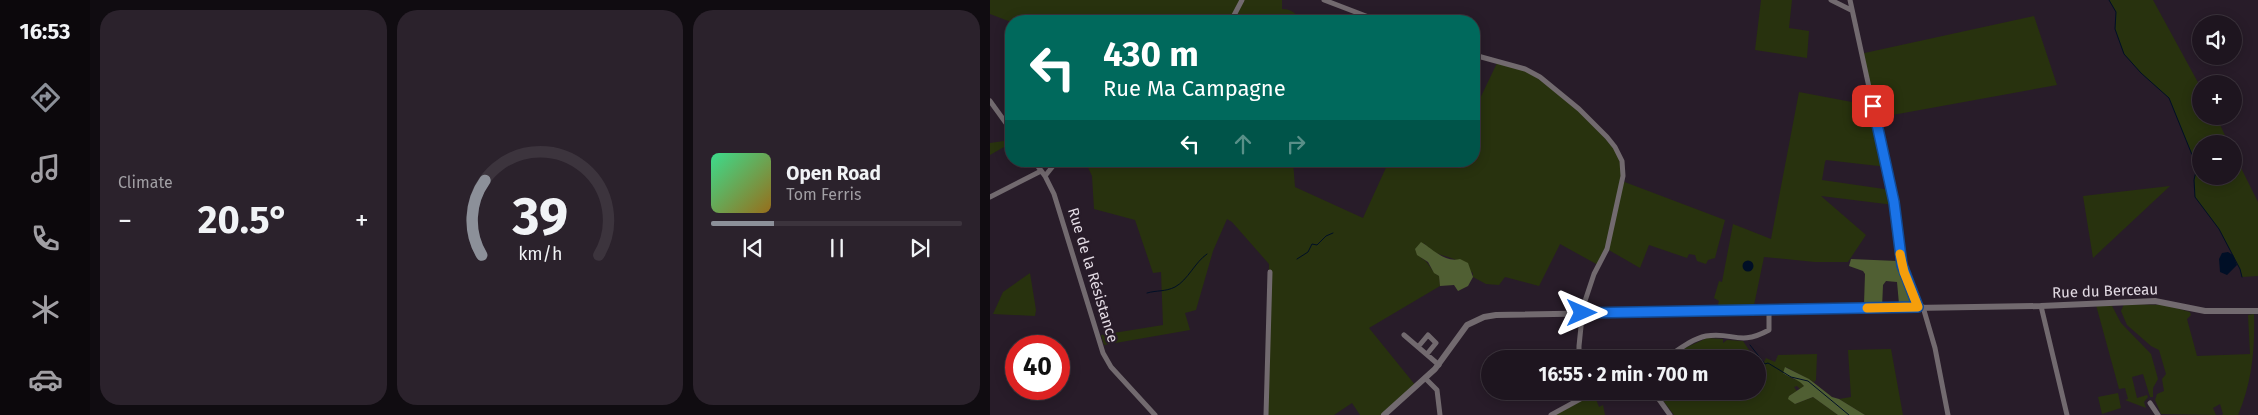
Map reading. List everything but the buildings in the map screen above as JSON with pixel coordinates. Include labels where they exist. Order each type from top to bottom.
[{"type":"street","points":[[1234,15],[1242,0]]},
{"type":"street","points":[[1324,0],[1363,15]]},
{"type":"street","points":[[1831,0],[1851,10]]},
{"type":"street","points":[[1850,0],[1888,175],[1898,226],[1902,265],[1921,307],[1935,348],[1948,415]]},
{"type":"street","points":[[1480,57],[1525,69],[1540,77],[1579,109],[1607,137],[1619,154],[1623,171],[1607,249],[1594,274],[1582,313],[1579,350]]},
{"type":"street","points":[[990,101],[1005,122]]},
{"type":"street","name":"Rue de la Résistance","points":[[1038,167],[1045,176],[1055,196],[1104,352],[1111,368],[1155,415]]},
{"type":"street","points":[[1045,176],[1052,167]]},
{"type":"street","points":[[990,197],[1041,172]]},
{"type":"street","points":[[1266,415],[1270,272]]},
{"type":"street","name":"Rue du Berceau","points":[[1384,415],[1439,365],[1464,328],[1474,321],[1496,315],[2041,306],[2155,301],[2205,311],[2258,311]]},
{"type":"street","points":[[2041,306],[2067,415]]},
{"type":"street","points":[[1679,350],[1706,336],[1746,339],[1760,335],[1769,330],[1769,310]]},
{"type":"street","points":[[1404,335],[1439,365]]},
{"type":"street","points":[[1418,346],[1428,335],[1436,343],[1427,354]]},
{"type":"street","points":[[1425,378],[1437,390],[1440,415]]},
{"type":"street","points":[[1552,415],[1579,400]]},
{"type":"street","points":[[1659,400],[1670,415]]},
{"type":"street","points":[[2150,403],[2158,415]]},
{"type":"green space","points":[[990,0],[1282,0],[1282,9],[1293,12],[1296,15],[1005,15],[1005,20],[990,14]]},
{"type":"green space","points":[[1761,0],[1792,0],[1789,28],[1809,31],[1807,58],[1755,50]]},
{"type":"green space","points":[[2109,0],[2153,0],[2194,75],[2192,75],[2192,125],[2220,125],[2225,135],[2192,135],[2192,155],[2169,98],[2141,73],[2124,54],[2115,29],[2116,12]]},
{"type":"green space","points":[[2034,16],[2057,85],[1876,118],[1887,167],[1826,160],[1825,162],[1822,180],[1891,190],[1894,205],[1821,196],[1866,235],[1848,262],[1815,262],[1764,257],[1753,310],[1716,311],[1719,301],[1714,298],[1719,281],[1722,282],[1733,224],[1771,239],[1799,92],[1873,106],[1860,54]]},
{"type":"green space","points":[[1498,61],[1525,69],[1579,109],[1619,154],[1622,181],[1725,220],[1715,258],[1708,260],[1706,264],[1697,261],[1695,255],[1689,254],[1687,258],[1649,245],[1640,268],[1607,249],[1598,265],[1560,244],[1539,286],[1505,277],[1499,285],[1486,284],[1473,277],[1473,273],[1456,260],[1431,250],[1424,243],[1421,258],[1439,276],[1440,286],[1369,328],[1416,386],[1384,415],[1360,415],[1352,403],[1334,415],[1266,415],[1269,264],[1232,222],[1227,219],[1213,251],[1196,310],[1185,313],[1190,330],[1104,345],[1101,335],[1163,325],[1161,272],[1153,273],[1135,220],[1094,209],[1092,176],[1088,167],[1293,167],[1295,187],[1363,218],[1386,167],[1480,167],[1480,98]]},
{"type":"green space","points":[[1005,141],[1005,146],[990,155],[990,143]]},
{"type":"green space","points":[[2242,170],[2258,202],[2258,276],[2242,277],[2240,269],[2219,229],[2195,197],[2194,185],[2242,185]]},
{"type":"green space","points":[[2170,186],[2093,258],[2083,196]]},
{"type":"green space","points":[[1421,242],[1444,257],[1454,260],[1460,259],[1468,263],[1473,277],[1468,286],[1458,291],[1454,285],[1440,286],[1439,276],[1434,273],[1428,262],[1417,255],[1415,249]]},
{"type":"green space","points":[[1851,259],[1897,261],[1911,300],[1911,308],[1899,304],[1897,282],[1886,281],[1883,285],[1882,308],[1866,308],[1864,304],[1865,274],[1863,271],[1849,266]]},
{"type":"green space","points":[[1030,273],[1036,310],[1035,316],[993,314],[1003,292]]},
{"type":"green space","points":[[2111,304],[2121,323],[2151,354],[2158,379],[2153,388],[2153,397],[2150,397],[2143,374],[2132,377],[2137,398],[2147,395],[2148,397],[2144,402],[2146,408],[2125,400],[2128,399],[2125,388],[2119,389],[2096,305]]},
{"type":"green space","points":[[2124,304],[2165,305],[2190,312],[2191,315],[2187,319],[2197,356],[2250,354],[2248,315],[2254,314],[2252,366],[2247,390],[2238,415],[2222,415],[2220,404],[2213,408],[2216,415],[2161,414],[2155,400],[2157,394],[2164,391],[2162,379],[2166,374],[2159,350],[2151,346],[2127,325],[2121,311]]},
{"type":"green space","points":[[1707,338],[1723,339],[1723,343],[1727,340],[1743,341],[1749,350],[1682,350]]},
{"type":"green space","points":[[1891,349],[1903,415],[1865,415],[1839,399],[1851,397],[1848,350]]},
{"type":"green space","points":[[1817,354],[1816,380],[1814,382],[1786,367],[1791,378],[1800,381],[1804,386],[1800,389],[1797,386],[1794,387],[1797,391],[1789,396],[1795,404],[1813,397],[1838,415],[1674,415],[1663,400],[1766,400],[1766,358],[1775,362],[1778,355]]},
{"type":"green space","points":[[1785,367],[1809,379],[1832,397],[1839,399],[1865,415],[1838,415],[1813,397],[1795,404],[1788,399],[1789,396],[1804,386],[1783,373]]},
{"type":"green space","points":[[2118,393],[2121,408],[2102,414],[2098,397]]},
{"type":"green space","points":[[1583,400],[1596,400],[1599,407],[1603,405],[1605,415],[1555,415]]},
{"type":"water","points":[[2228,252],[2233,255],[2237,265],[2227,275],[2220,272],[2219,259],[2222,253]]},
{"type":"water","points":[[1746,261],[1750,261],[1753,266],[1752,270],[1746,271],[1743,268],[1743,264]]},
{"type":"waterway","points":[[2109,0],[2116,12],[2115,29],[2124,54],[2141,73],[2169,98],[2197,167],[2194,180],[2195,197],[2219,229],[2240,269],[2242,277]]},
{"type":"waterway","points":[[1297,259],[1308,252],[1312,244],[1317,245],[1326,236],[1333,233]]},
{"type":"waterway","points":[[1147,293],[1168,290],[1180,284],[1207,254]]},
{"type":"waterway","points":[[1750,345],[1765,364],[1768,363],[1791,377],[1808,381],[1849,415]]},
{"type":"slow traffic","points":[[1867,308],[1918,307],[1904,272],[1900,254]]},
{"type":"route","points":[[1582,313],[1918,307],[1902,265],[1894,202],[1873,106]]}]
